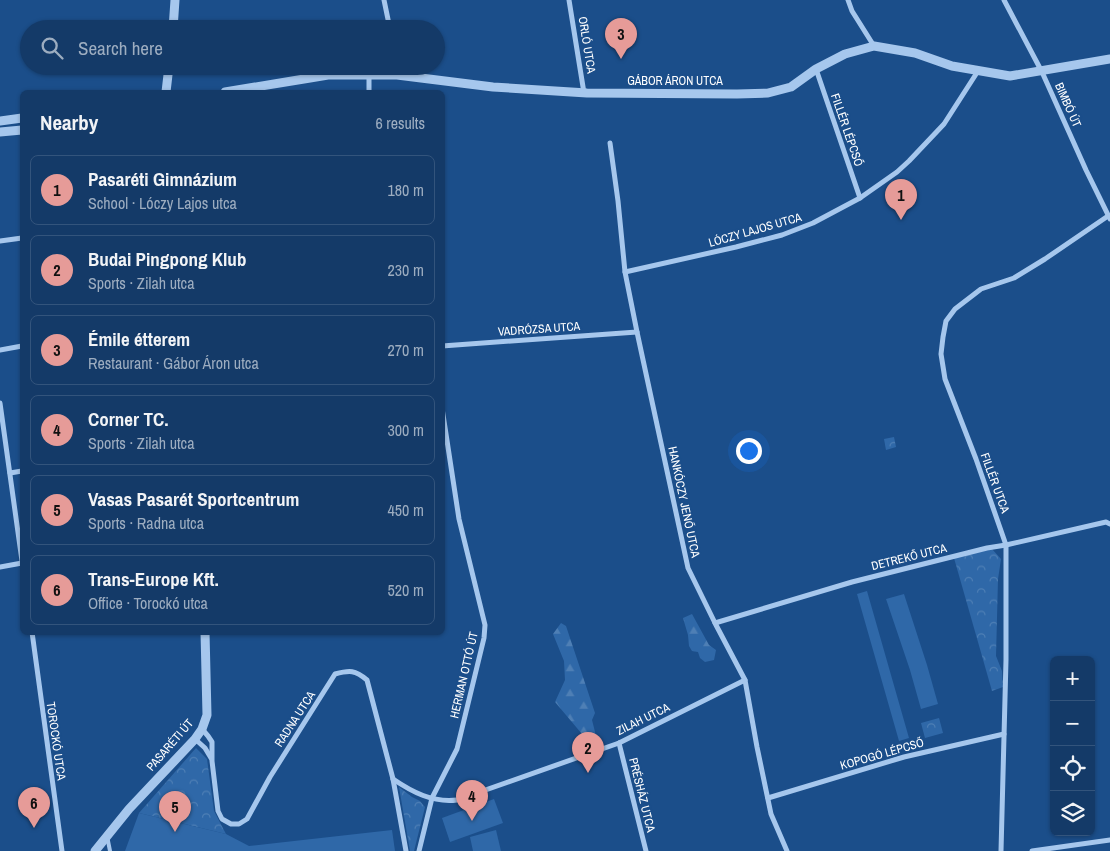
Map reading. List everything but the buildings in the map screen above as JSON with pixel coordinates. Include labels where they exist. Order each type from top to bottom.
[{"type":"street","points":[[174,20],[175,0]]},
{"type":"street","points":[[384,0],[388,20]]},
{"type":"street","name":"ORLÓ UTCA","points":[[569,0],[584,93]]},
{"type":"street","points":[[848,0],[852,11],[874,46]]},
{"type":"street","name":"BIMBÓ ÚT","points":[[1004,0],[1042,72],[1109,218]]},
{"type":"street","name":"GÁBOR ÁRON UTCA","points":[[420,75],[494,87],[584,93],[737,94],[768,93],[790,86],[816,69],[845,54],[874,46],[915,54],[952,66],[1010,76],[1110,59]]},
{"type":"street","name":"FILLÉR LÉPCSŐ","points":[[816,69],[860,198]]},
{"type":"street","name":"LÓCZY LAJOS UTCA","points":[[625,272],[782,235],[813,223],[860,198],[897,172],[944,124],[978,71]]},
{"type":"street","points":[[166,90],[168,75]]},
{"type":"street","name":"GÁBOR ÁRON UTCA","points":[[237,90],[328,75],[369,75]]},
{"type":"street","points":[[369,75],[369,90]]},
{"type":"street","points":[[0,121],[20,118]]},
{"type":"street","points":[[0,132],[20,130]]},
{"type":"street","name":"HANKÓCZY JENŐ UTCA","points":[[610,143],[625,272],[688,568],[745,680],[771,814],[787,851]]},
{"type":"street","name":"FILLÉR UTCA","points":[[1001,851],[1007,587],[1006,545],[976,459],[945,379],[941,354],[946,322],[955,309],[981,289],[1014,278],[1109,218]]},
{"type":"street","points":[[0,241],[20,238]]},
{"type":"street","name":"VADRÓZSA UTCA","points":[[445,346],[637,332]]},
{"type":"street","points":[[0,350],[20,346]]},
{"type":"street","points":[[0,403],[20,547]]},
{"type":"street","name":"HERMAN OTTÓ ÚT","points":[[419,851],[432,798],[457,749],[484,638],[485,625],[459,519],[445,428]]},
{"type":"street","points":[[10,473],[20,471]]},
{"type":"street","name":"DETREKŐ UTCA","points":[[715,623],[852,582],[987,548],[1106,522],[1110,524]]},
{"type":"street","points":[[0,567],[20,562]]},
{"type":"street","name":"TOROCKÓ UTCA","points":[[32,635],[62,851]]},
{"type":"street","name":"PASARÉTI ÚT","points":[[95,851],[107,835],[202,729],[208,707],[205,635]]},
{"type":"street","name":"RADNA UTCA","points":[[202,729],[212,742],[212,761],[218,811],[222,819],[231,824],[239,824],[247,819],[270,778],[335,674],[354,671],[361,675],[367,680],[393,779],[406,851]]},
{"type":"street","name":"ZILAH UTCA","points":[[432,798],[456,800],[619,743],[745,680]]},
{"type":"street","name":"KOPOGÓ LÉPCSŐ","points":[[768,798],[904,757],[1004,734]]},
{"type":"street","name":"RADNA UTCA","points":[[195,739],[205,748],[212,761]]},
{"type":"street","name":"PRÉSHÁZ UTCA","points":[[619,743],[646,851]]},
{"type":"street","points":[[393,779],[412,791],[432,798]]},
{"type":"street","points":[[1032,851],[1110,840]]},
{"type":"lane","points":[[107,835],[110,851]]},
{"type":"green space","points":[[894,437],[896,447],[886,450],[884,439]]},
{"type":"green space","points":[[992,549],[1001,559],[998,579],[996,656],[1002,671],[1003,687],[992,691],[954,558]]},
{"type":"green space","points":[[867,591],[909,738],[899,741],[857,594]]},
{"type":"green space","points":[[904,594],[938,704],[921,709],[886,599]]},
{"type":"green space","points":[[692,614],[709,645],[716,650],[714,660],[705,662],[700,658],[698,652],[692,651],[689,646],[683,618]]},
{"type":"green space","points":[[561,623],[566,626],[595,713],[592,720],[596,736],[582,734],[555,702],[565,680],[564,661],[553,634]]},
{"type":"green space","points":[[939,718],[943,733],[925,738],[921,723]]},
{"type":"green space","points":[[196,748],[207,759],[214,811],[226,834],[139,813]]},
{"type":"green space","points":[[399,787],[420,801],[425,807],[414,851],[410,851]]},
{"type":"green space","points":[[494,799],[503,823],[450,842],[442,818]]},
{"type":"green space","points":[[139,813],[226,834],[249,846],[392,830],[395,851],[125,851]]},
{"type":"green space","points":[[496,830],[501,851],[473,851],[470,837]]},
{"type":"place","name":"Émile étterem","points":[[621,59]]},
{"type":"place","name":"Pasaréti Gimnázium","points":[[901,220]]},
{"type":"place","name":"Budai Pingpong Klub","points":[[588,773]]},
{"type":"place","name":"Corner TC.","points":[[472,821]]},
{"type":"place","name":"Trans-Europe Kft.","points":[[34,828]]},
{"type":"place","name":"Vasas Pasarét Sportcentrum","points":[[175,832]]}]
